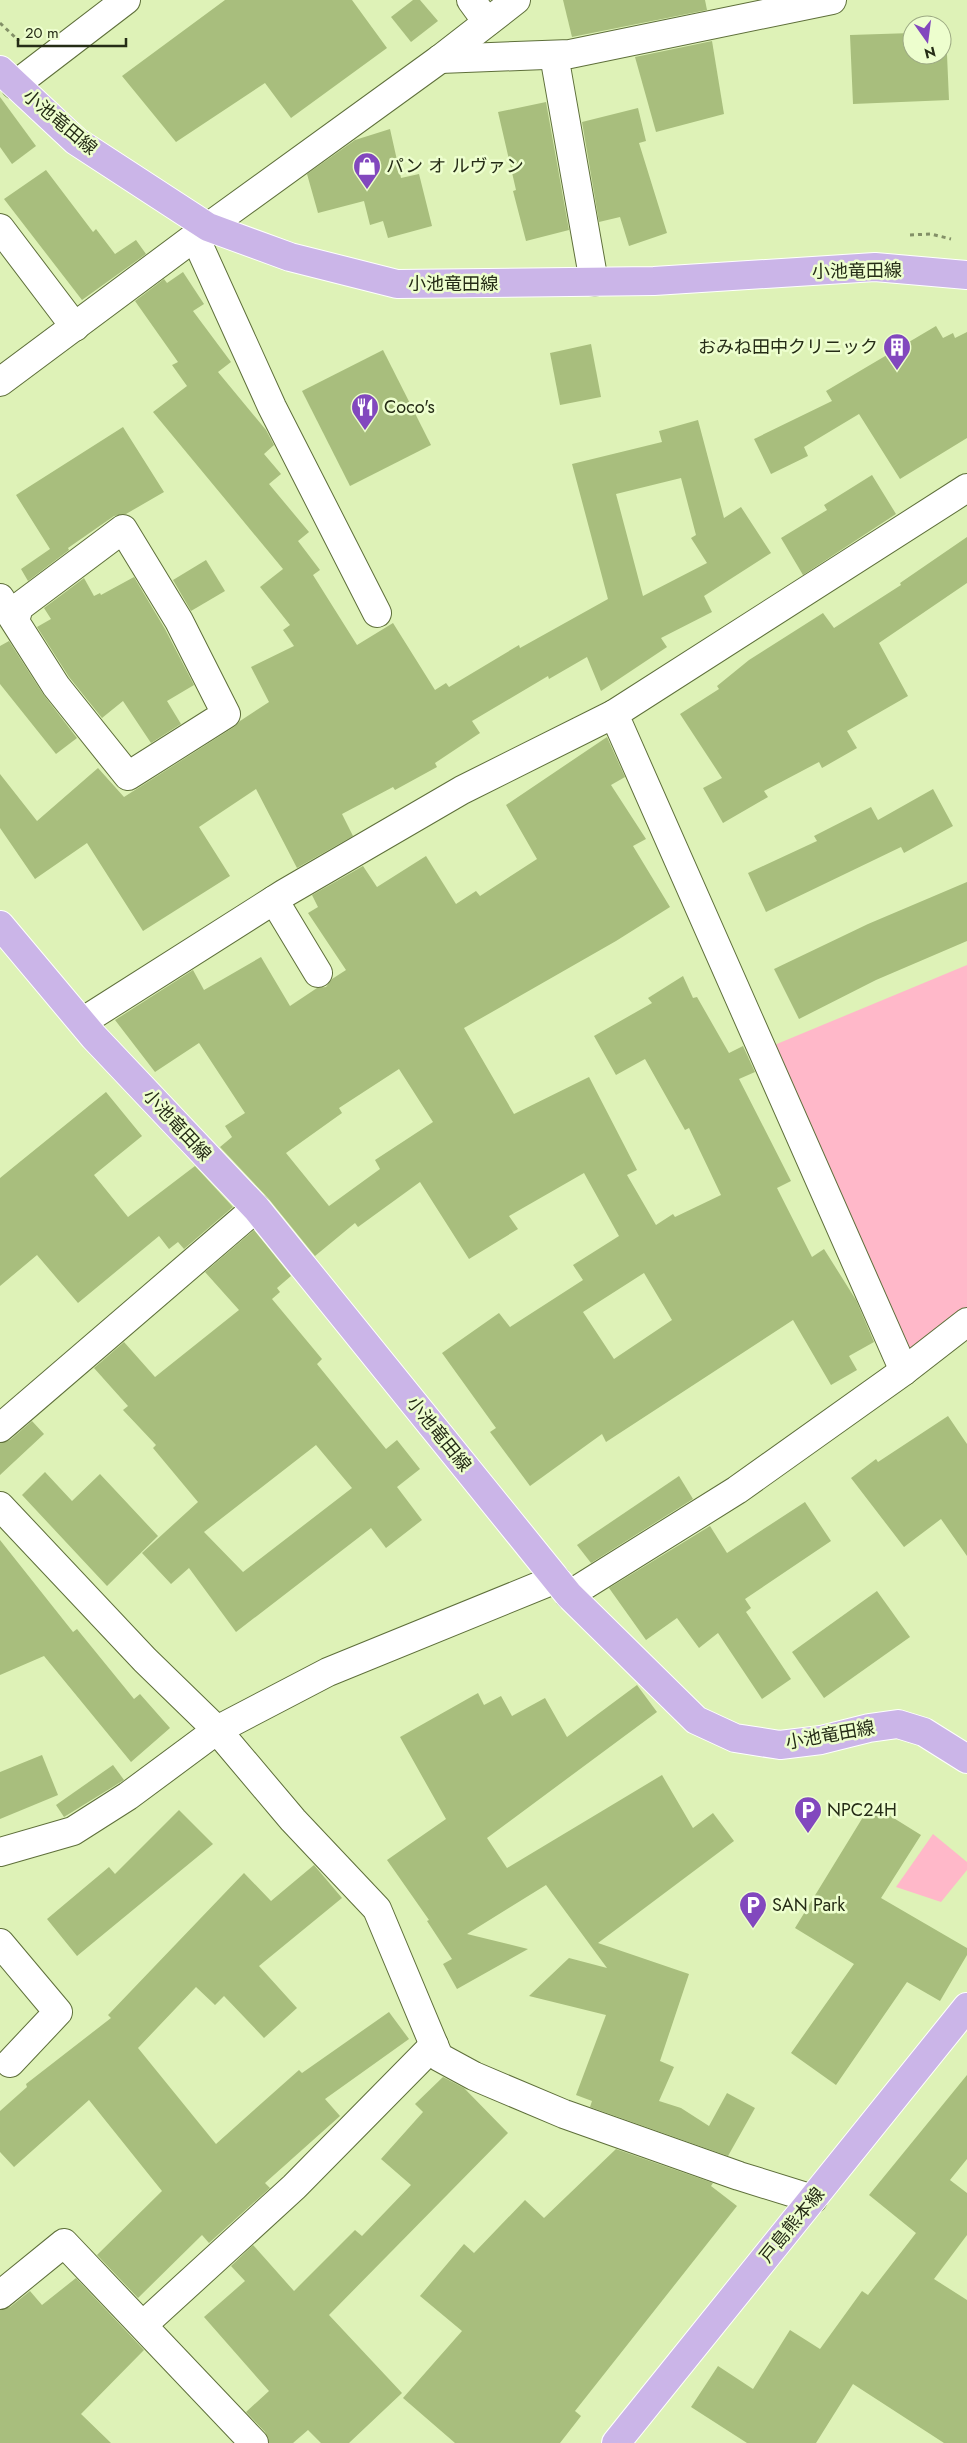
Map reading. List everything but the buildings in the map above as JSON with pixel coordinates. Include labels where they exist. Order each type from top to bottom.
[{"type":"main road","name":"小池竜田線","points":[[8,77],[76,141],[202,232],[397,284],[654,281],[875,268],[967,274]]},
{"type":"main road","name":"小池竜田線","points":[[0,925],[82,1022],[256,1208],[563,1587],[696,1720],[735,1738],[780,1745],[821,1740],[869,1728],[898,1724],[924,1732],[967,1759]]},
{"type":"main road","name":"戸島熊本線","points":[[616,2443],[967,2008]]},
{"type":"street","points":[[8,77],[41,64],[126,0]]},
{"type":"street","points":[[471,0],[488,22]]},
{"type":"street","points":[[0,382],[440,59],[516,0]]},
{"type":"street","points":[[440,59],[570,54],[832,0]]},
{"type":"street","points":[[554,55],[594,282]]},
{"type":"street","points":[[0,228],[76,327]]},
{"type":"street","points":[[202,232],[272,407],[377,614]]},
{"type":"street","points":[[82,1022],[274,900],[462,790],[614,714],[967,488]]},
{"type":"street","points":[[0,598],[56,686],[128,776],[226,714],[179,621],[123,528],[19,607],[15,621]]},
{"type":"street","points":[[614,714],[904,1371]]},
{"type":"street","points":[[274,900],[318,973]]},
{"type":"street","points":[[0,1428],[256,1208]]},
{"type":"street","points":[[0,1852],[73,1831],[128,1796],[217,1730],[328,1672],[563,1587],[737,1490],[904,1371],[967,1322]]},
{"type":"street","points":[[0,1506],[145,1660],[217,1730],[293,1820],[377,1909],[439,2057],[474,2076],[564,2114],[739,2176],[813,2199]]},
{"type":"street","points":[[0,1943],[58,2012],[10,2063]]},
{"type":"street","points":[[143,2325],[294,2187],[434,2044]]},
{"type":"street","points":[[0,2295],[64,2243],[254,2443]]},
{"type":"path","points":[[0,23],[41,64]]},
{"type":"path","points":[[901,236],[931,234],[958,240]]},
{"type":"shaded area","points":[[967,965],[967,1308],[906,1356],[772,1046]]},
{"type":"shaded area","points":[[933,1834],[967,1862],[967,1870],[941,1902],[896,1887]]},
{"type":"place","name":"パン オ ルヴァン","points":[[367,190]]},
{"type":"place","name":"おみね田中クリニック","points":[[897,371]]},
{"type":"place","name":"Coco's","points":[[365,431]]},
{"type":"place","name":"NPC24H","points":[[808,1834]]},
{"type":"place","name":"SAN Park","points":[[753,1929]]}]
